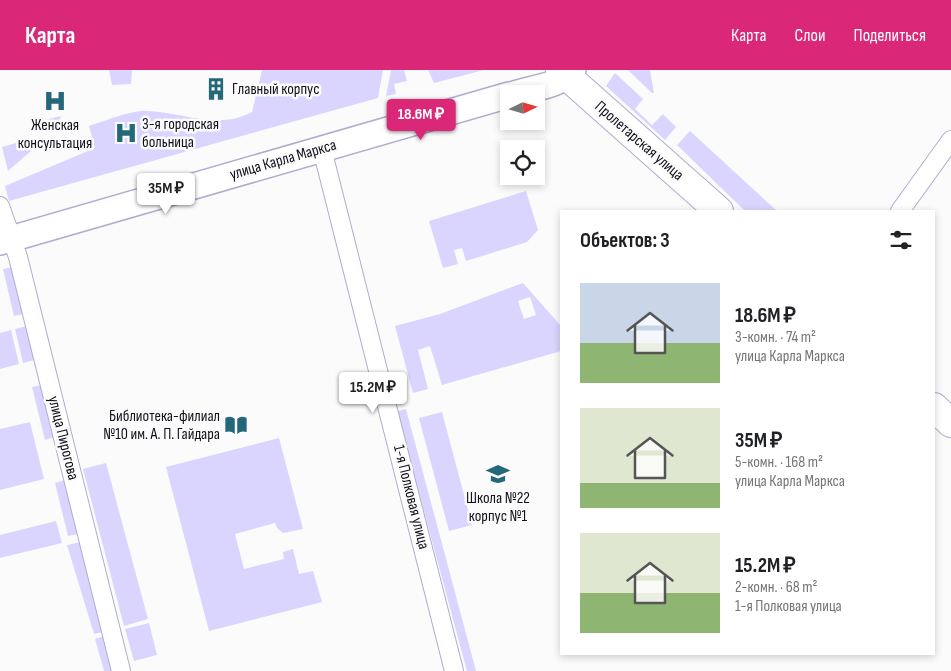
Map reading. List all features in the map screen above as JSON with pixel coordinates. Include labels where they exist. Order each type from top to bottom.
[{"type":"main road","points":[[535,85],[566,72]]},
{"type":"main road","name":"Пролетарская улица","points":[[566,72],[717,210]]},
{"type":"main road","name":"улица Карла Маркса","points":[[6,240],[500,98]]},
{"type":"main road","points":[[935,408],[951,423]]},
{"type":"street","points":[[901,210],[951,140]]},
{"type":"street","name":"1-я Полковая улица","points":[[322,149],[454,671]]},
{"type":"street","name":"улица Пирогова","points":[[0,206],[6,240],[121,671]]},
{"type":"shaded area","points":[[109,70],[132,70],[131,84],[112,85]]},
{"type":"shaded area","points":[[262,70],[383,70],[378,98],[9,201],[5,186],[95,148],[89,126],[119,116],[143,111],[214,120],[227,120],[252,112]]},
{"type":"shaded area","points":[[391,70],[404,70],[407,81],[394,84],[396,94],[386,96]]},
{"type":"shaded area","points":[[428,70],[484,70],[434,83]]},
{"type":"shaded area","points":[[628,70],[650,70],[654,93],[652,93]]},
{"type":"shaded area","points":[[615,73],[643,99],[635,109],[652,125],[663,114],[676,127],[665,140],[606,86]]},
{"type":"shaded area","points":[[61,116],[56,125],[49,129],[41,129],[33,123]]},
{"type":"shaded area","points":[[690,131],[776,210],[744,210],[677,145]]},
{"type":"shaded area","points":[[30,139],[31,151],[8,171],[2,147]]},
{"type":"shaded area","points":[[526,191],[538,230],[527,242],[466,261],[462,248],[454,250],[458,264],[443,268],[429,221]]},
{"type":"shaded area","points":[[13,267],[24,314],[14,316],[3,269]]},
{"type":"shaded area","points":[[523,283],[560,325],[560,351],[442,385],[430,346],[418,350],[428,389],[413,393],[395,326],[440,314]],"holes":[[[530,297],[536,315],[524,319],[518,301]]]},
{"type":"shaded area","points":[[27,326],[35,360],[23,363],[15,329]]},
{"type":"shaded area","points":[[11,330],[19,364],[0,369],[0,333]]},
{"type":"shaded area","points":[[42,385],[55,437],[45,440],[32,387]]},
{"type":"shaded area","points":[[406,409],[476,671],[467,671],[397,411]]},
{"type":"shaded area","points":[[442,412],[472,525],[449,531],[419,418]]},
{"type":"shaded area","points":[[30,422],[44,479],[0,490],[0,429]]},
{"type":"shaded area","points":[[279,438],[303,529],[283,533],[277,528],[275,523],[235,534],[244,569],[284,559],[283,552],[293,549],[299,574],[313,571],[322,602],[209,631],[166,467]]},
{"type":"shaded area","points":[[106,463],[148,619],[124,626],[83,469]]},
{"type":"shaded area","points":[[65,480],[78,534],[68,536],[55,483]]},
{"type":"shaded area","points":[[56,521],[62,543],[0,558],[0,535]]},
{"type":"shaded area","points":[[81,542],[103,632],[94,634],[67,545]]},
{"type":"shaded area","points":[[149,623],[157,655],[134,661],[125,629]]},
{"type":"shaded area","points":[[104,636],[113,671],[104,671],[95,639]]},
{"type":"place","name":"Главный корпус","points":[[216,89]]},
{"type":"place","name":"Женская консультация","points":[[55,101]]},
{"type":"place","name":"3-я городская больница","points":[[126,133]]},
{"type":"place","name":"Библиотека-филиал №10 им. А. П. Гайдара","points":[[236,425]]},
{"type":"place","name":"Школа №22 корпус №1","points":[[498,474]]}]
